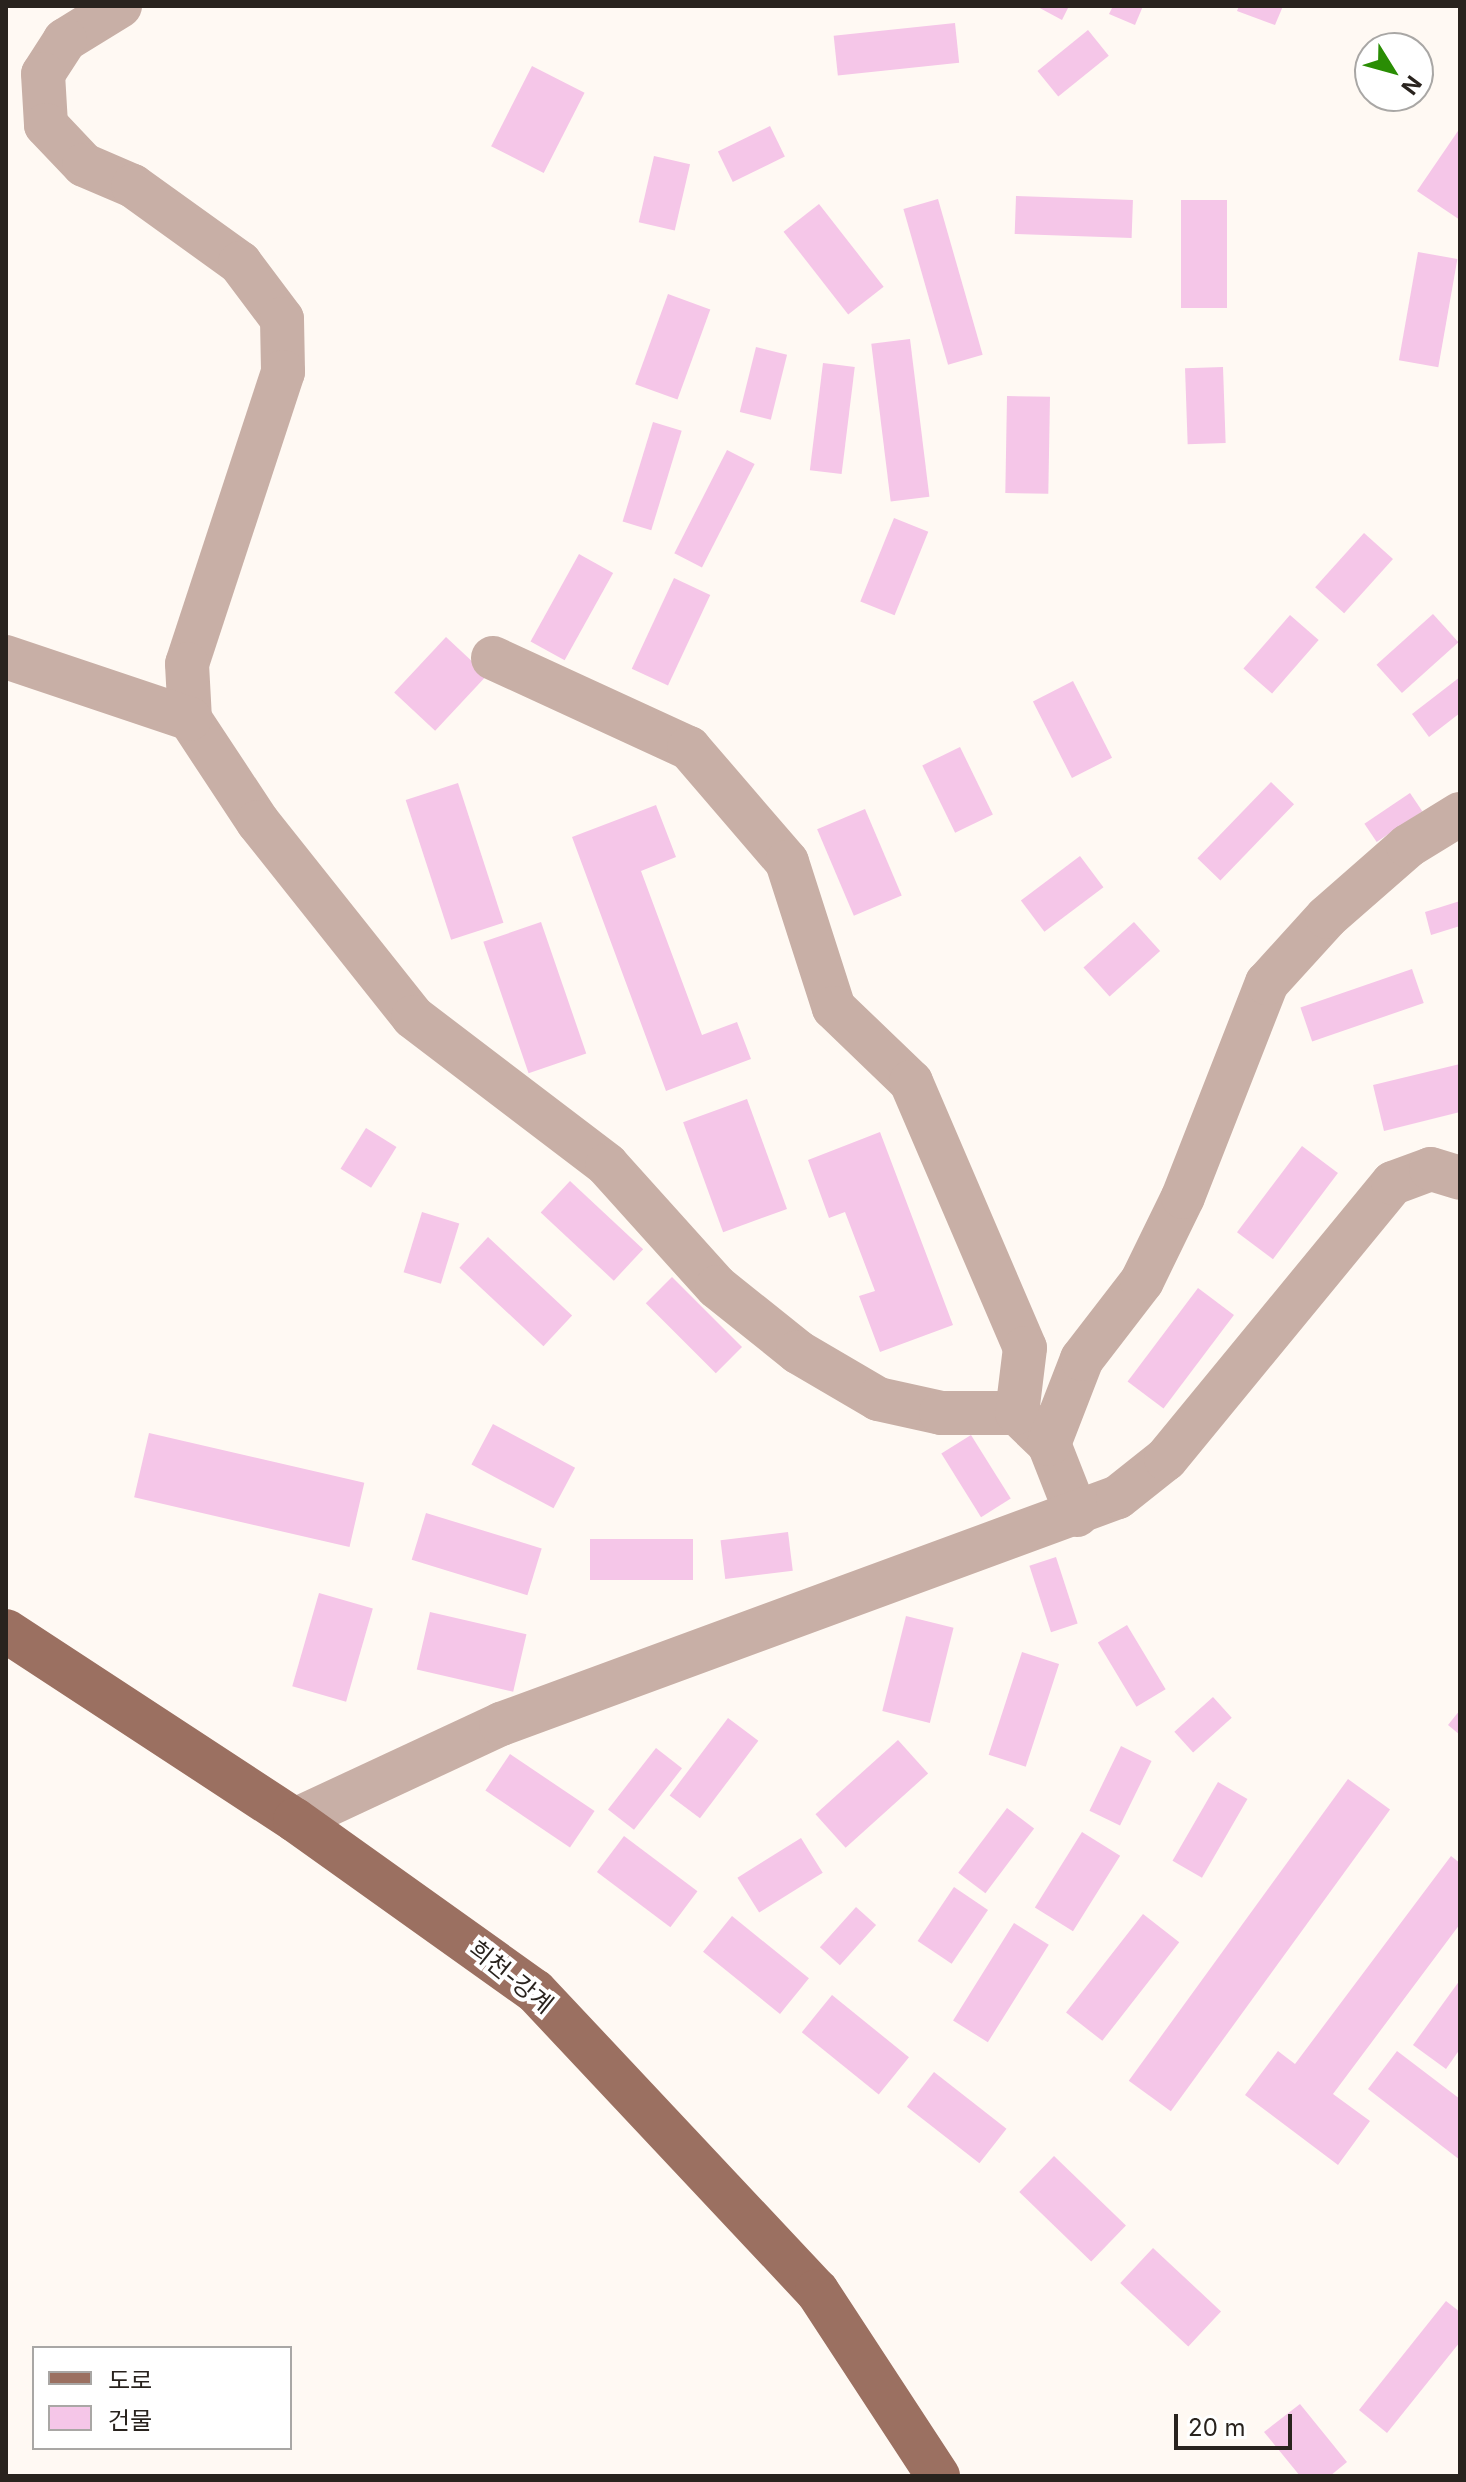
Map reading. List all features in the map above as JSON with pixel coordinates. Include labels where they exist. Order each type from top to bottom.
[{"type":"main road","name":"희천-강계","points":[[6,1631],[295,1820],[535,1991],[817,2291],[938,2476]]},
{"type":"street","points":[[120,6],[65,40],[43,74],[46,125],[84,165],[133,186],[240,263],[282,319],[283,372],[187,664],[190,719],[258,822],[413,1017],[607,1165],[717,1287],[798,1352],[878,1399],[941,1413],[1017,1413],[1049,1444],[1077,1515]]},
{"type":"street","points":[[6,657],[190,719]]},
{"type":"street","points":[[493,658],[689,748],[787,862],[834,1008],[911,1082],[1025,1348],[1017,1413]]},
{"type":"street","points":[[1049,1444],[1082,1359],[1142,1281],[1183,1197],[1267,983],[1327,917],[1408,846],[1460,814]]},
{"type":"street","points":[[295,1820],[501,1724],[1077,1515],[1118,1497],[1166,1459],[1393,1183],[1431,1169],[1460,1178]]},
{"type":"building","points":[[1036,6],[1069,6],[1062,20]]},
{"type":"building","points":[[1113,6],[1143,6],[1135,25],[1109,14]]},
{"type":"building","points":[[1239,6],[1283,6],[1275,25],[1237,11]]},
{"type":"building","points":[[955,23],[959,63],[838,76],[834,36]]},
{"type":"building","points":[[1088,30],[1109,56],[1058,97],[1037,71]]},
{"type":"building","points":[[532,66],[585,93],[544,173],[491,146]]},
{"type":"building","points":[[770,126],[785,157],[733,182],[718,151]]},
{"type":"building","points":[[1460,128],[1460,220],[1417,191]]},
{"type":"building","points":[[654,156],[690,164],[675,231],[639,222]]},
{"type":"building","points":[[1016,196],[1133,200],[1132,238],[1015,234]]},
{"type":"building","points":[[938,199],[983,355],[948,365],[903,209]]},
{"type":"building","points":[[1181,200],[1227,200],[1227,308],[1181,308]]},
{"type":"building","points":[[819,204],[884,287],[848,314],[784,232]]},
{"type":"building","points":[[1418,252],[1457,259],[1438,367],[1399,360]]},
{"type":"building","points":[[668,294],[710,309],[677,400],[635,384]]},
{"type":"building","points":[[910,339],[929,497],[891,502],[871,344]]},
{"type":"building","points":[[756,347],[787,355],[771,420],[740,412]]},
{"type":"building","points":[[823,363],[855,367],[842,474],[810,470]]},
{"type":"building","points":[[1223,367],[1226,443],[1188,444],[1185,368]]},
{"type":"building","points":[[1007,396],[1050,397],[1048,494],[1005,493]]},
{"type":"building","points":[[653,422],[682,431],[651,530],[623,521]]},
{"type":"building","points":[[727,450],[755,464],[702,567],[674,553]]},
{"type":"building","points":[[894,518],[928,532],[895,615],[860,601]]},
{"type":"building","points":[[1364,533],[1393,559],[1344,613],[1315,587]]},
{"type":"building","points":[[579,554],[613,573],[565,660],[531,641]]},
{"type":"building","points":[[674,578],[710,595],[668,686],[632,669]]},
{"type":"building","points":[[1433,614],[1458,642],[1402,693],[1377,665]]},
{"type":"building","points":[[1290,615],[1319,640],[1272,694],[1243,669]]},
{"type":"building","points":[[446,637],[487,675],[435,731],[394,693]]},
{"type":"building","points":[[1460,677],[1460,713],[1429,737],[1412,714]]},
{"type":"building","points":[[1073,681],[1112,758],[1072,778],[1033,701]]},
{"type":"building","points":[[960,747],[993,814],[955,833],[922,765]]},
{"type":"building","points":[[1271,782],[1294,804],[1220,880],[1197,858]]},
{"type":"building","points":[[458,783],[503,923],[451,940],[406,800]]},
{"type":"building","points":[[1410,793],[1422,811],[1377,842],[1364,824]]},
{"type":"building","points":[[656,805],[676,857],[641,871],[702,1035],[737,1022],[751,1059],[666,1091],[572,837]]},
{"type":"building","points":[[865,809],[902,896],[854,916],[817,829]]},
{"type":"building","points":[[1080,856],[1103,887],[1044,932],[1021,901]]},
{"type":"building","points":[[1460,901],[1460,926],[1431,935],[1425,912]]},
{"type":"building","points":[[541,922],[586,1053],[529,1073],[483,942]]},
{"type":"building","points":[[1134,922],[1160,951],[1110,996],[1083,968]]},
{"type":"building","points":[[1412,969],[1424,1003],[1312,1041],[1300,1007]]},
{"type":"building","points":[[1460,1064],[1460,1112],[1384,1131],[1373,1085]]},
{"type":"building","points":[[747,1099],[787,1209],[723,1232],[683,1122]]},
{"type":"building","points":[[366,1128],[397,1147],[371,1188],[341,1169]]},
{"type":"building","points":[[880,1132],[953,1325],[880,1352],[859,1296],[875,1291],[845,1212],[829,1218],[808,1160]]},
{"type":"building","points":[[1302,1146],[1338,1173],[1273,1259],[1237,1232]]},
{"type":"building","points":[[570,1181],[643,1249],[614,1281],[541,1212]]},
{"type":"building","points":[[422,1212],[459,1223],[441,1284],[404,1272]]},
{"type":"building","points":[[488,1237],[572,1315],[543,1346],[459,1268]]},
{"type":"building","points":[[672,1277],[742,1347],[716,1373],[646,1303]]},
{"type":"building","points":[[1198,1288],[1234,1315],[1164,1409],[1128,1381]]},
{"type":"building","points":[[493,1424],[575,1468],[554,1508],[471,1465]]},
{"type":"building","points":[[149,1433],[364,1483],[349,1547],[134,1497]]},
{"type":"building","points":[[971,1435],[1011,1499],[981,1517],[941,1454]]},
{"type":"building","points":[[426,1513],[542,1548],[527,1595],[412,1560]]},
{"type":"building","points":[[788,1532],[793,1571],[725,1579],[721,1540]]},
{"type":"building","points":[[590,1539],[693,1539],[693,1580],[590,1580]]},
{"type":"building","points":[[1056,1557],[1078,1624],[1051,1632],[1029,1566]]},
{"type":"building","points":[[319,1593],[373,1608],[346,1702],[292,1686]]},
{"type":"building","points":[[430,1612],[526,1634],[513,1692],[417,1669]]},
{"type":"building","points":[[906,1616],[954,1628],[930,1723],[882,1711]]},
{"type":"building","points":[[1127,1625],[1166,1689],[1136,1707],[1098,1643]]},
{"type":"building","points":[[1022,1652],[1059,1664],[1026,1767],[989,1755]]},
{"type":"building","points":[[1213,1697],[1232,1718],[1193,1753],[1174,1732]]},
{"type":"building","points":[[1460,1710],[1460,1735],[1448,1725]]},
{"type":"building","points":[[728,1718],[758,1741],[700,1818],[670,1795]]},
{"type":"building","points":[[898,1740],[928,1773],[846,1848],[816,1814]]},
{"type":"building","points":[[1121,1746],[1152,1761],[1120,1826],[1089,1811]]},
{"type":"building","points":[[656,1748],[682,1768],[634,1830],[608,1809]]},
{"type":"building","points":[[510,1754],[595,1811],[570,1848],[485,1790]]},
{"type":"building","points":[[1348,1779],[1390,1810],[1171,2111],[1129,2081]]},
{"type":"building","points":[[1218,1782],[1247,1799],[1202,1878],[1172,1861]]},
{"type":"building","points":[[1007,1808],[1034,1828],[985,1893],[958,1873]]},
{"type":"building","points":[[1082,1832],[1120,1856],[1073,1931],[1035,1907]]},
{"type":"building","points":[[624,1836],[697,1891],[670,1927],[597,1872]]},
{"type":"building","points":[[801,1838],[823,1873],[759,1913],[737,1878]]},
{"type":"building","points":[[1451,1856],[1460,1863],[1460,1924],[1333,2094],[1370,2121],[1338,2165],[1245,2095],[1278,2051],[1295,2064]]},
{"type":"building","points":[[954,1887],[988,1910],[952,1964],[918,1941]]},
{"type":"building","points":[[856,1907],[876,1925],[840,1965],[820,1947]]},
{"type":"building","points":[[1143,1914],[1179,1942],[1102,2041],[1066,2013]]},
{"type":"building","points":[[732,1916],[809,1978],[780,2014],[703,1952]]},
{"type":"building","points":[[1014,1923],[1049,1945],[988,2042],[953,2021]]},
{"type":"building","points":[[1460,1980],[1460,2049],[1446,2069],[1413,2045]]},
{"type":"building","points":[[832,1995],[909,2057],[879,2095],[802,2032]]},
{"type":"building","points":[[1397,2051],[1460,2099],[1460,2160],[1368,2089]]},
{"type":"building","points":[[934,2072],[1006,2129],[979,2163],[907,2107]]},
{"type":"building","points":[[1054,2156],[1126,2225],[1091,2261],[1019,2192]]},
{"type":"building","points":[[1153,2248],[1221,2311],[1188,2347],[1120,2283]]},
{"type":"building","points":[[1446,2301],[1460,2312],[1460,2342],[1387,2433],[1359,2410]]},
{"type":"building","points":[[1300,2404],[1347,2462],[1330,2476],[1300,2476],[1264,2432]]}]
